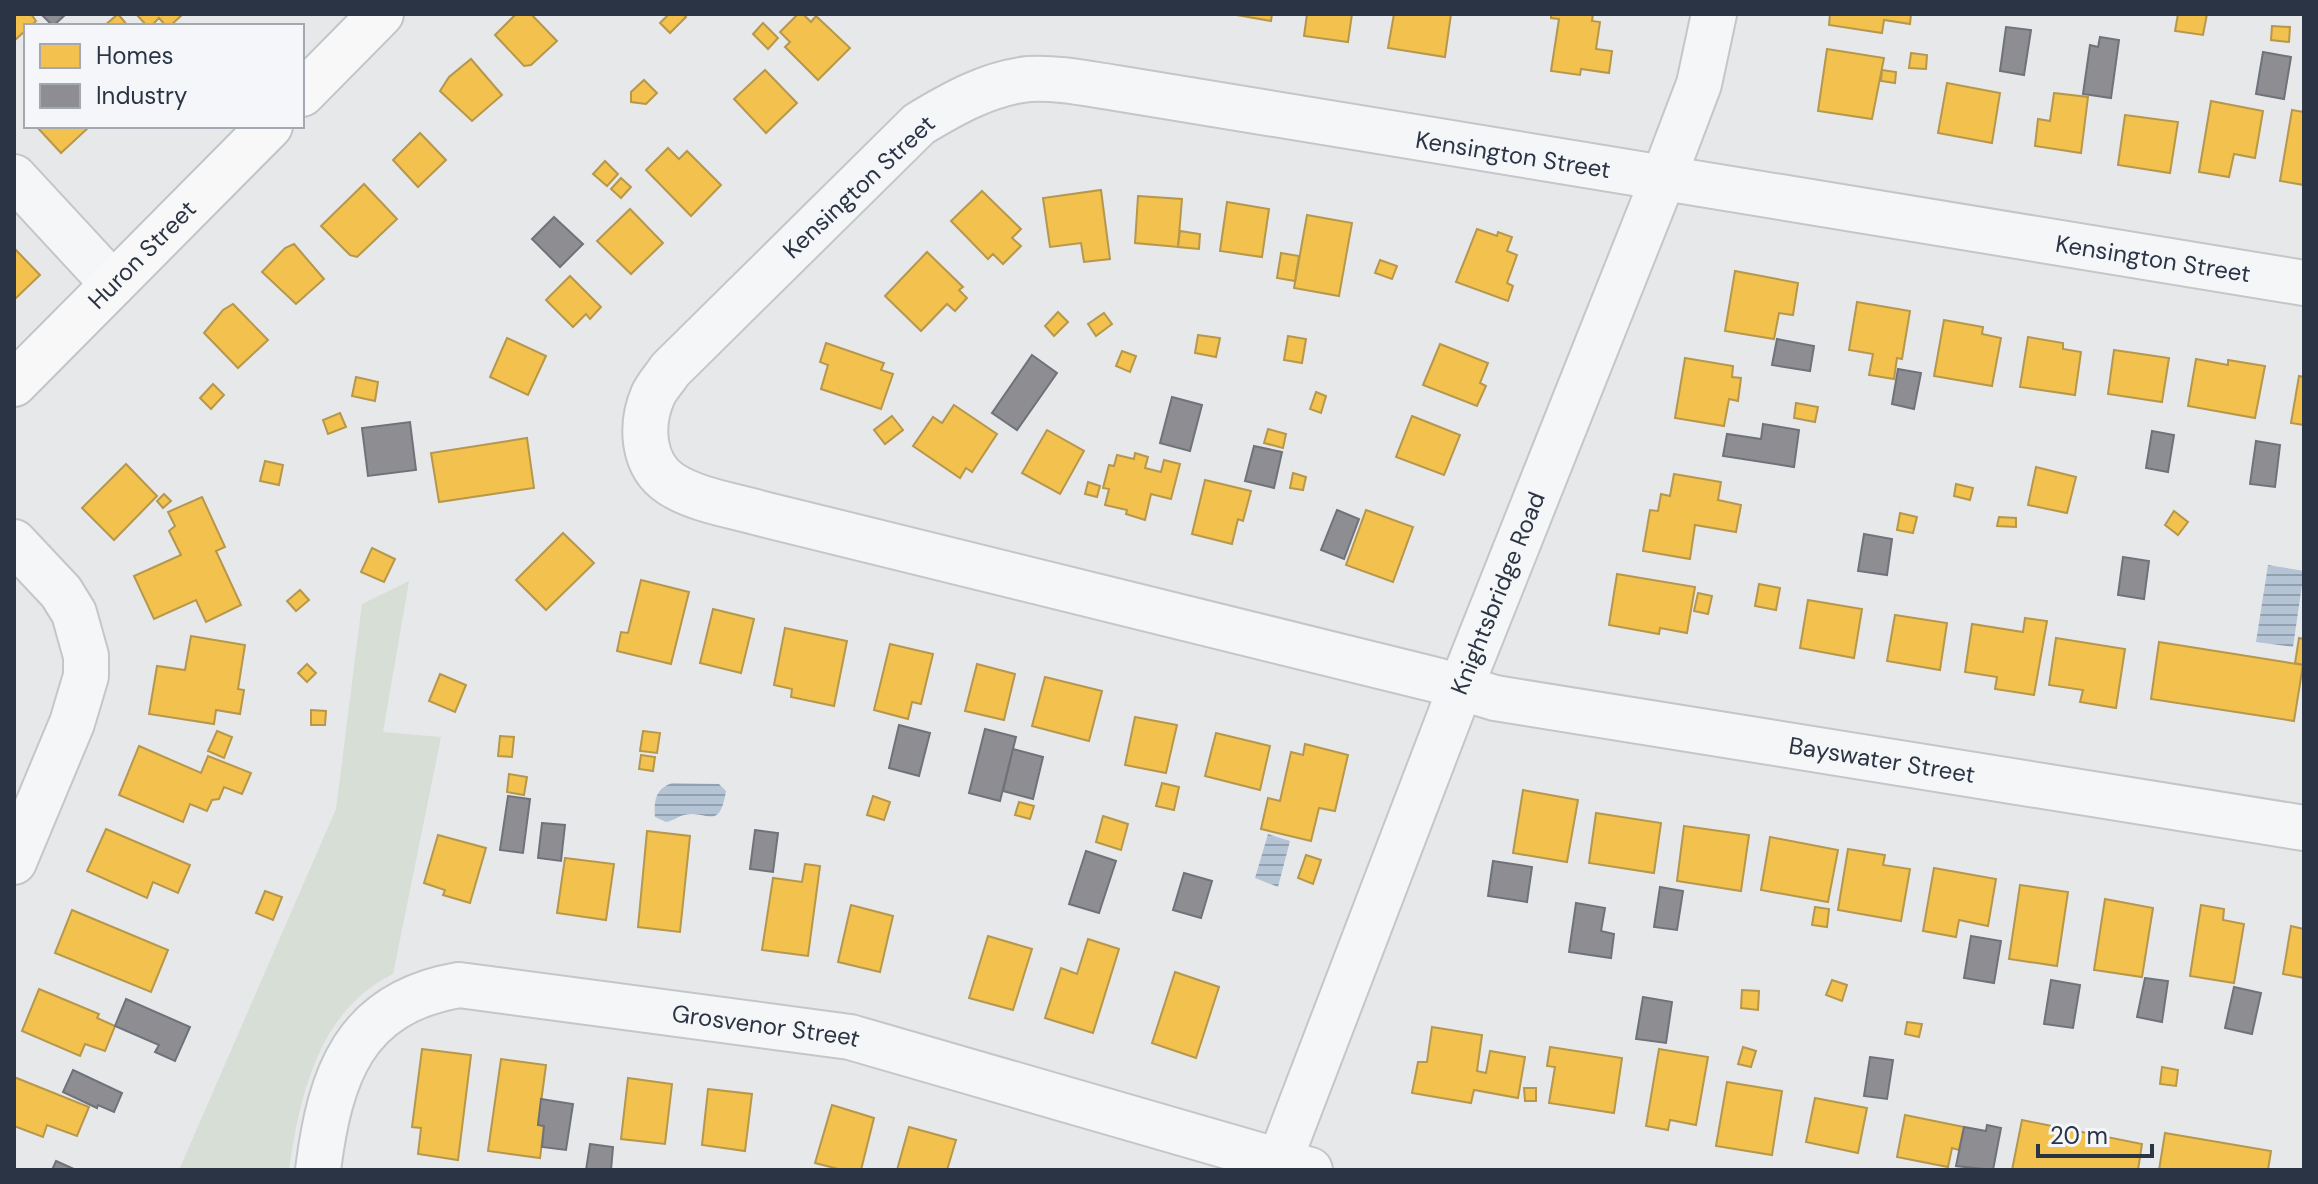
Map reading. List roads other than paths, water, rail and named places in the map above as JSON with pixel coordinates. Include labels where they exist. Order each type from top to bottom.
[{"type":"main road","points":[[304,92],[381,14]]},
{"type":"main road","name":"Huron Street","points":[[14,384],[268,128]]},
{"type":"street","name":"Knightsbridge Road","points":[[1288,1167],[1460,689],[1699,84],[1714,14]]},
{"type":"street","name":"Kensington Street","points":[[1460,689],[774,517],[690,493],[670,483],[654,467],[645,442],[653,393],[670,370],[736,303],[919,124],[952,104],[1009,82],[1032,79],[1104,87],[2304,283]]},
{"type":"street","points":[[14,177],[113,284]]},
{"type":"street","points":[[14,542],[61,592],[74,613],[86,656],[86,676],[72,723],[14,862]]},
{"type":"street","name":"Bayswater Street","points":[[1460,689],[1510,700],[2304,828]]},
{"type":"street","name":"Grosvenor Street","points":[[318,1170],[324,1122],[339,1074],[352,1049],[371,1027],[405,1002],[417,995],[459,985],[850,1037],[1288,1167]]},
{"type":"water","points":[[2268,565],[2304,571],[2293,647],[2256,642]]},
{"type":"water","points":[[672,783],[719,784],[726,791],[720,812],[711,816],[684,815],[666,822],[655,817],[657,796]]},
{"type":"water","points":[[1268,834],[1290,841],[1278,887],[1255,878]]}]
